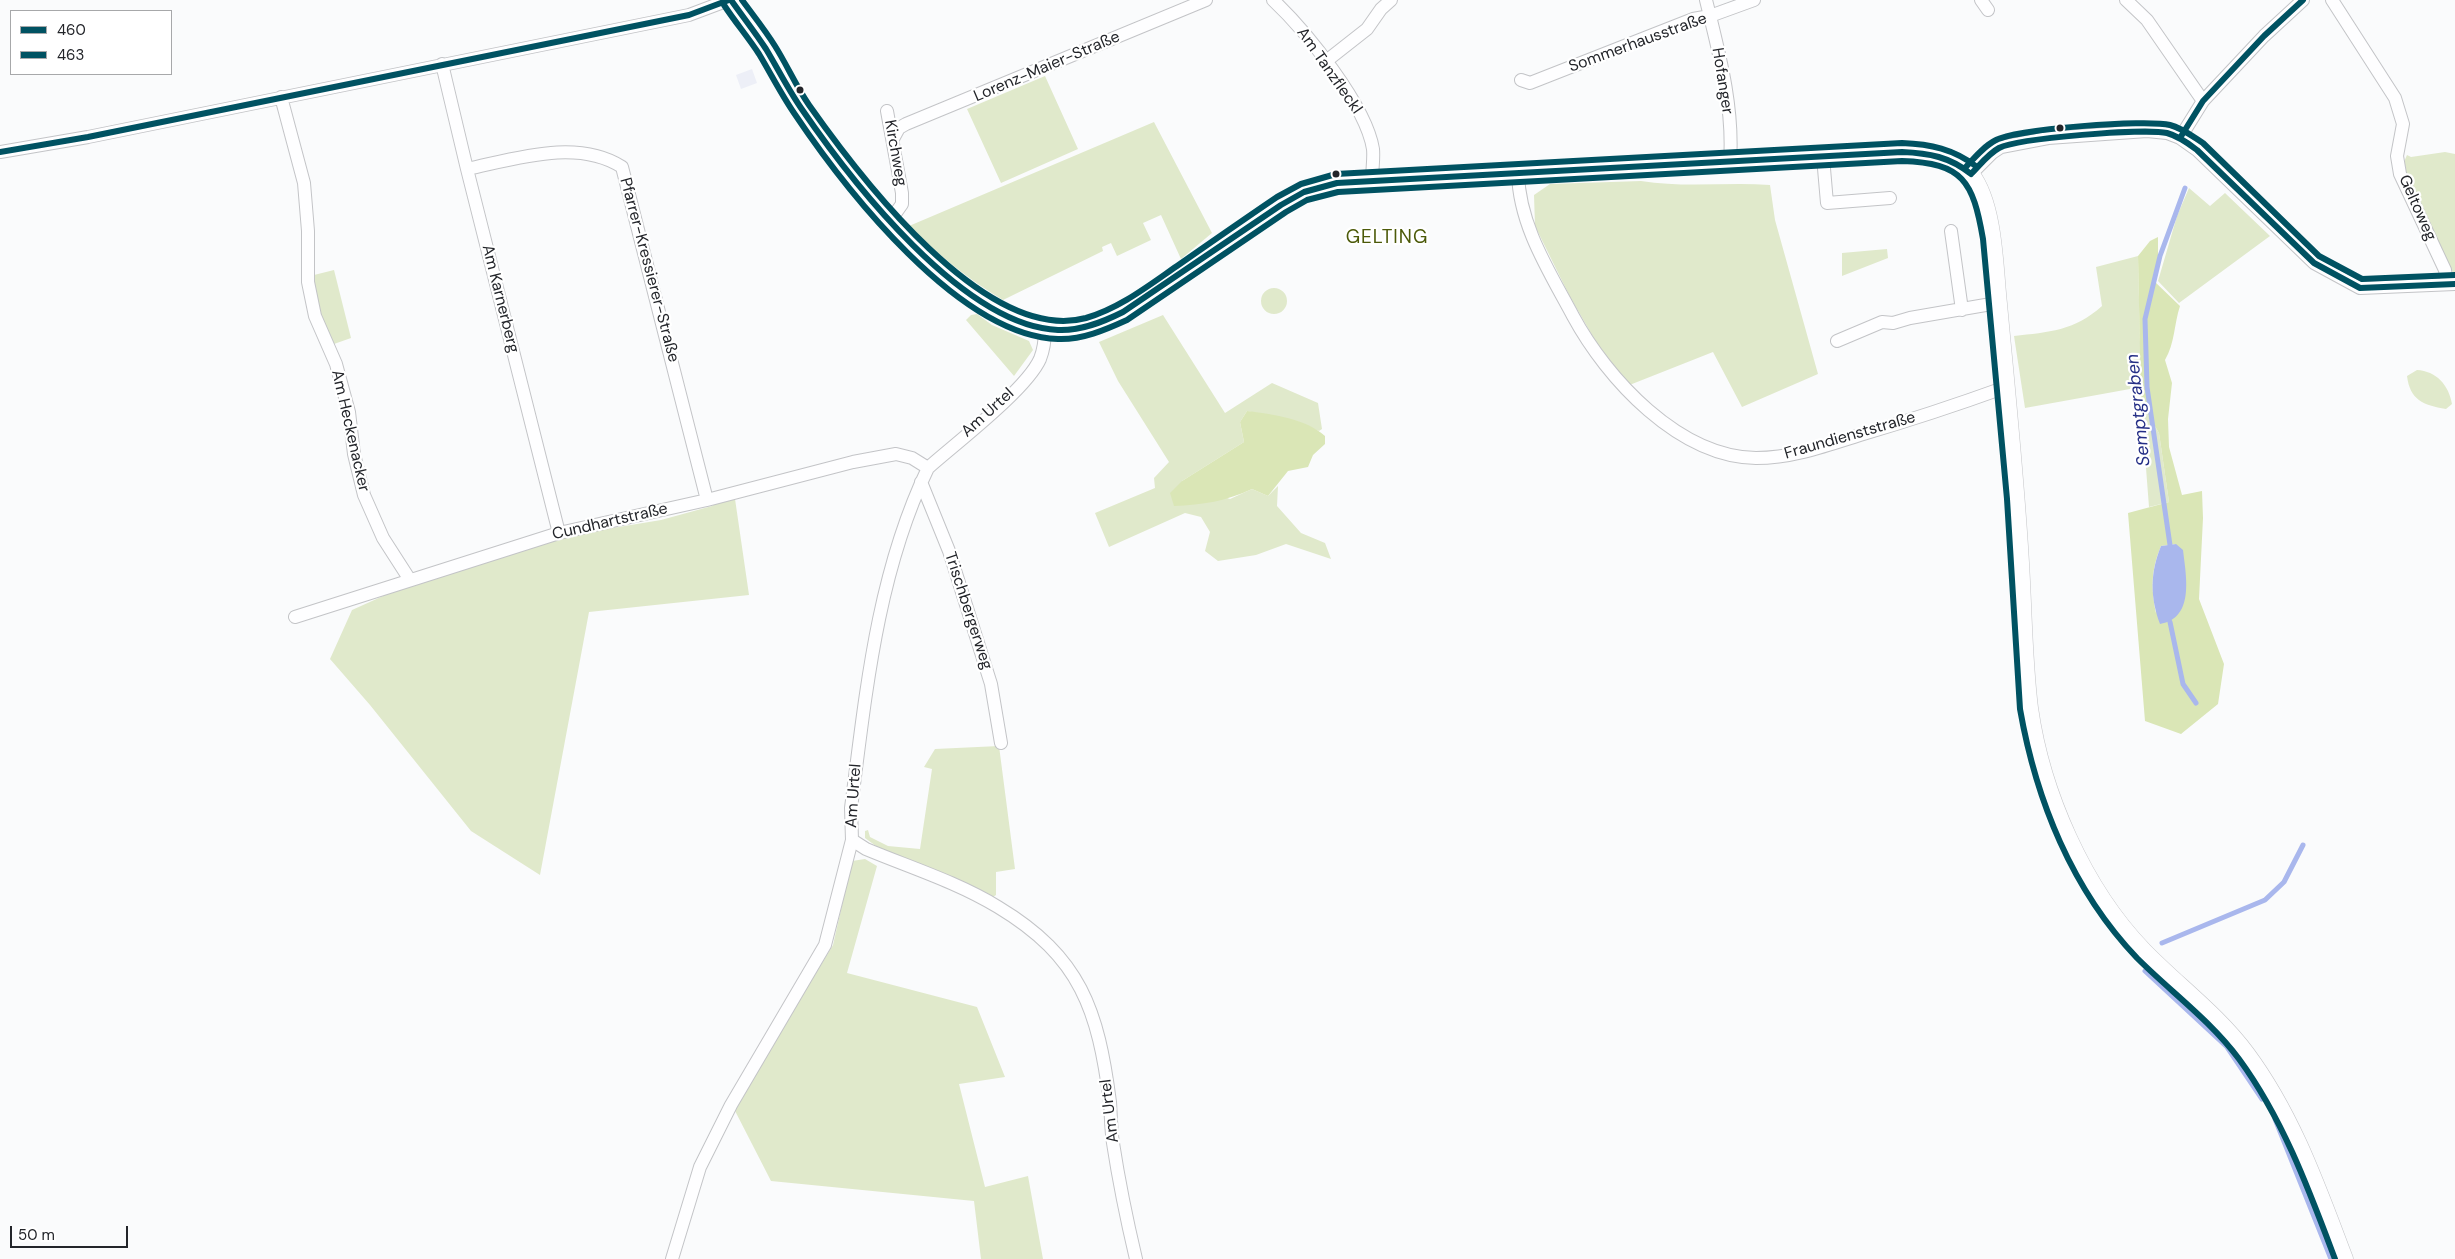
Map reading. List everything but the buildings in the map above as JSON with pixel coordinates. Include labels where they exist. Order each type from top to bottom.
[{"type":"main road","points":[[730,0],[766,49],[799,105],[831,150],[858,186],[890,221],[950,279],[971,296],[1008,317],[1045,329],[1074,329],[1112,318],[1132,308],[1281,204],[1321,186],[1372,180],[1902,152],[1930,153],[1959,163],[1971,174],[1980,190],[1985,207],[2006,387],[2020,565],[2026,679],[2037,752],[2051,796],[2070,842],[2108,909],[2142,950],[2204,1007],[2245,1052],[2279,1104],[2300,1148],[2344,1259]]},
{"type":"street","points":[[0,152],[88,138],[442,64],[689,15],[730,0]]},
{"type":"street","name":"Lorenz-Maier-Straße","points":[[893,140],[899,128],[906,124],[1206,0]]},
{"type":"street","name":"Am Tanzfleckl","points":[[1273,0],[1291,17],[1358,110],[1372,148],[1372,180]]},
{"type":"street","points":[[1324,62],[1367,28],[1381,9],[1391,0]]},
{"type":"street","name":"Hofanger","points":[[1706,0],[1726,84],[1731,144],[1730,162]]},
{"type":"street","name":"Sommerhausstraße","points":[[1521,80],[1530,83],[1693,19],[1710,16],[1754,0]]},
{"type":"street","points":[[2126,0],[2146,20],[2203,101]]},
{"type":"street","points":[[2180,138],[2203,101],[2264,36],[2303,0]]},
{"type":"street","name":"Geltoweg","points":[[2332,0],[2395,98],[2403,124],[2398,156],[2400,174],[2451,284]]},
{"type":"street","name":"Am Karnerberg","points":[[442,64],[560,533]]},
{"type":"street","name":"Am Heckenacker","points":[[281,98],[304,183],[308,231],[308,282],[316,316],[336,364],[349,412],[354,454],[364,495],[383,538],[410,580]]},
{"type":"street","name":"Kirchweg","points":[[887,111],[902,204],[890,221]]},
{"type":"street","points":[[1971,174],[1992,153],[2002,147],[2048,138],[2147,131],[2180,138],[2197,150],[2314,263],[2360,288],[2451,284]]},
{"type":"street","name":"Pfarrer-Kressierer-Straße","points":[[467,169],[546,154],[586,153],[607,157],[622,167],[707,500]]},
{"type":"street","points":[[1824,157],[1827,203],[1890,198]]},
{"type":"street","name":"Fraundienststraße","points":[[1518,173],[1520,203],[1536,245],[1581,330],[1618,381],[1639,402],[1696,443],[1730,455],[1755,458],[1781,457],[1810,451],[1924,416],[2006,387]]},
{"type":"street","points":[[1952,231],[1962,310]]},
{"type":"street","points":[[1837,341],[1882,322],[1893,324],[1910,318],[1997,303]]},
{"type":"street","name":"Am Urtel","points":[[1045,329],[1045,341],[1040,359],[1026,378],[1004,401],[928,468],[897,546],[876,625],[850,808],[852,840],[866,849],[976,895],[998,907],[1048,944],[1075,976],[1085,993],[1098,1032],[1107,1080],[1113,1142],[1136,1259]]},
{"type":"street","name":"Cundhartstraße","points":[[295,617],[560,533],[707,500],[853,462],[896,454],[912,458],[928,468]]},
{"type":"street","name":"Trischbergerweg","points":[[922,482],[949,551],[991,684],[1001,743]]},
{"type":"street","points":[[672,1259],[700,1167],[731,1105],[825,945],[852,840]]},
{"type":"shaded area","points":[[752,69],[757,83],[741,89],[736,75]]},
{"type":"green space","points":[[1045,76],[1078,149],[1001,183],[967,109]]},
{"type":"green space","points":[[1154,122],[1212,233],[1181,259],[1161,215],[1143,223],[1151,240],[1117,256],[1111,243],[1102,247],[1103,251],[1003,300],[954,266],[909,226]]},
{"type":"green space","points":[[2445,152],[2455,154],[2455,277],[2422,206],[2406,177],[2403,164],[2407,155],[2411,157]]},
{"type":"green space","points":[[1641,181],[1689,185],[1770,185],[1775,220],[1818,374],[1742,407],[1713,352],[1627,386],[1600,349],[1569,295],[1535,226],[1534,195],[1550,184]]},
{"type":"green space","points":[[2189,188],[2210,206],[2225,193],[2270,236],[2179,303],[2158,281],[2177,216]]},
{"type":"green space","points":[[2158,237],[2158,256],[2154,281],[2180,306],[2173,340],[2165,360],[2172,383],[2168,419],[2169,447],[2182,495],[2202,491],[2203,518],[2199,599],[2224,664],[2218,704],[2181,734],[2145,721],[2128,513],[2169,502],[2159,433],[2141,403],[2138,256],[2150,241]],"holes":[[[2176,544],[2156,613],[2153,595],[2155,563],[2161,546]]]},
{"type":"green space","points":[[1887,249],[1888,258],[1842,276],[1842,253]]},
{"type":"green space","points":[[2138,256],[2141,387],[2025,408],[2014,336],[2061,329],[2081,321],[2092,314],[2102,306],[2096,267]]},
{"type":"green space","points":[[334,270],[351,338],[334,344],[316,302],[314,275]]},
{"type":"green space","points":[[1274,288],[1283,292],[1287,301],[1283,310],[1274,314],[1265,310],[1261,301],[1265,292]]},
{"type":"green space","points":[[977,314],[992,325],[1029,341],[1033,350],[1014,376],[966,320],[971,315]]},
{"type":"green space","points":[[1163,315],[1225,413],[1272,383],[1318,403],[1322,429],[1319,431],[1291,420],[1247,411],[1240,422],[1244,442],[1182,481],[1230,499],[1252,489],[1268,496],[1278,486],[1277,506],[1301,533],[1325,543],[1331,559],[1286,544],[1256,555],[1218,561],[1205,551],[1210,532],[1201,517],[1185,513],[1109,547],[1095,513],[1155,488],[1154,478],[1169,462],[1118,381],[1099,342]]},
{"type":"green space","points":[[2417,370],[2436,376],[2445,385],[2452,404],[2446,409],[2431,406],[2419,400],[2411,391],[2407,376]]},
{"type":"green space","points":[[2141,403],[2159,433],[2169,502],[2149,507]]},
{"type":"green space","points":[[1247,411],[1278,416],[1309,425],[1325,436],[1325,444],[1313,455],[1308,467],[1288,471],[1268,496],[1252,489],[1214,502],[1174,506],[1170,493],[1182,481],[1244,442],[1240,422]]},
{"type":"green space","points":[[734,492],[749,595],[589,612],[540,875],[471,831],[370,705],[330,659],[352,610],[412,583],[558,537],[661,520],[712,506]]},
{"type":"green space","points":[[999,746],[1015,869],[996,872],[996,895],[993,897],[880,849],[865,838],[865,831],[868,830],[870,837],[888,846],[920,849],[932,769],[924,767],[935,749]]},
{"type":"green space","points":[[865,859],[877,866],[847,973],[977,1007],[1005,1077],[959,1084],[985,1187],[1028,1176],[1043,1259],[981,1259],[974,1201],[771,1181],[732,1105],[766,1055],[833,945],[852,861]]},
{"type":"water","points":[[2176,544],[2183,550],[2186,594],[2179,614],[2171,620],[2160,624],[2154,604],[2153,575],[2161,546]]},
{"type":"waterway","name":"Semptgraben","points":[[2170,545],[2147,387],[2145,319],[2160,256],[2185,188]]},
{"type":"waterway","name":"Semptgraben","points":[[2170,622],[2183,684],[2196,703]]},
{"type":"waterway","points":[[2162,943],[2265,900],[2284,882],[2303,845]]},
{"type":"waterway","points":[[2145,971],[2227,1047],[2262,1099]]},
{"type":"waterway","points":[[2275,1119],[2331,1259]]},
{"type":"transit line","name":"460","points":[[0,152],[88,137],[689,15],[729,0]]},
{"type":"transit line","name":"460","points":[[731,0],[766,49],[796,101],[823,138],[879,209],[913,245],[948,277],[985,304],[1022,322],[1058,330],[1092,325],[1123,312],[1281,205],[1304,192],[1337,183],[1902,152],[1921,153],[1939,157],[1963,168],[1971,174]]},
{"type":"transit line","points":[[742,0],[775,46],[809,105],[831,136],[892,211],[929,248],[968,281],[1008,306],[1047,320],[1086,318],[1122,302],[1144,289],[1277,197],[1301,184],[1336,174],[1902,143],[1922,145],[1951,152],[1977,167]]},
{"type":"transit line","name":"460","points":[[2180,138],[2203,101],[2264,36],[2303,0]]},
{"type":"transit line","name":"463","points":[[724,5],[759,54],[789,106],[816,144],[874,217],[908,253],[944,286],[982,313],[1020,332],[1058,339],[1085,336],[1127,320],[1286,212],[1307,200],[1338,192],[1902,161],[1939,166],[1952,171],[1962,179],[1969,189],[1975,203],[1983,239],[2007,499],[2020,709],[2036,777],[2047,810],[2060,842],[2076,873],[2114,932],[2150,971],[2216,1032],[2239,1059],[2255,1082],[2282,1130],[2294,1156],[2335,1259]]},
{"type":"transit line","points":[[1965,168],[1987,146],[1996,140],[2008,136],[2028,132],[2110,124],[2157,123],[2170,125],[2183,130],[2203,143],[2319,256],[2362,279],[2455,275]]},
{"type":"transit line","name":"460","points":[[1971,174],[1995,150],[2011,144],[2082,135],[2134,132],[2167,133],[2183,140],[2197,150],[2314,263],[2360,288],[2455,284]]},
{"type":"district","name":"GELTING","points":[[1387,238]]}]
